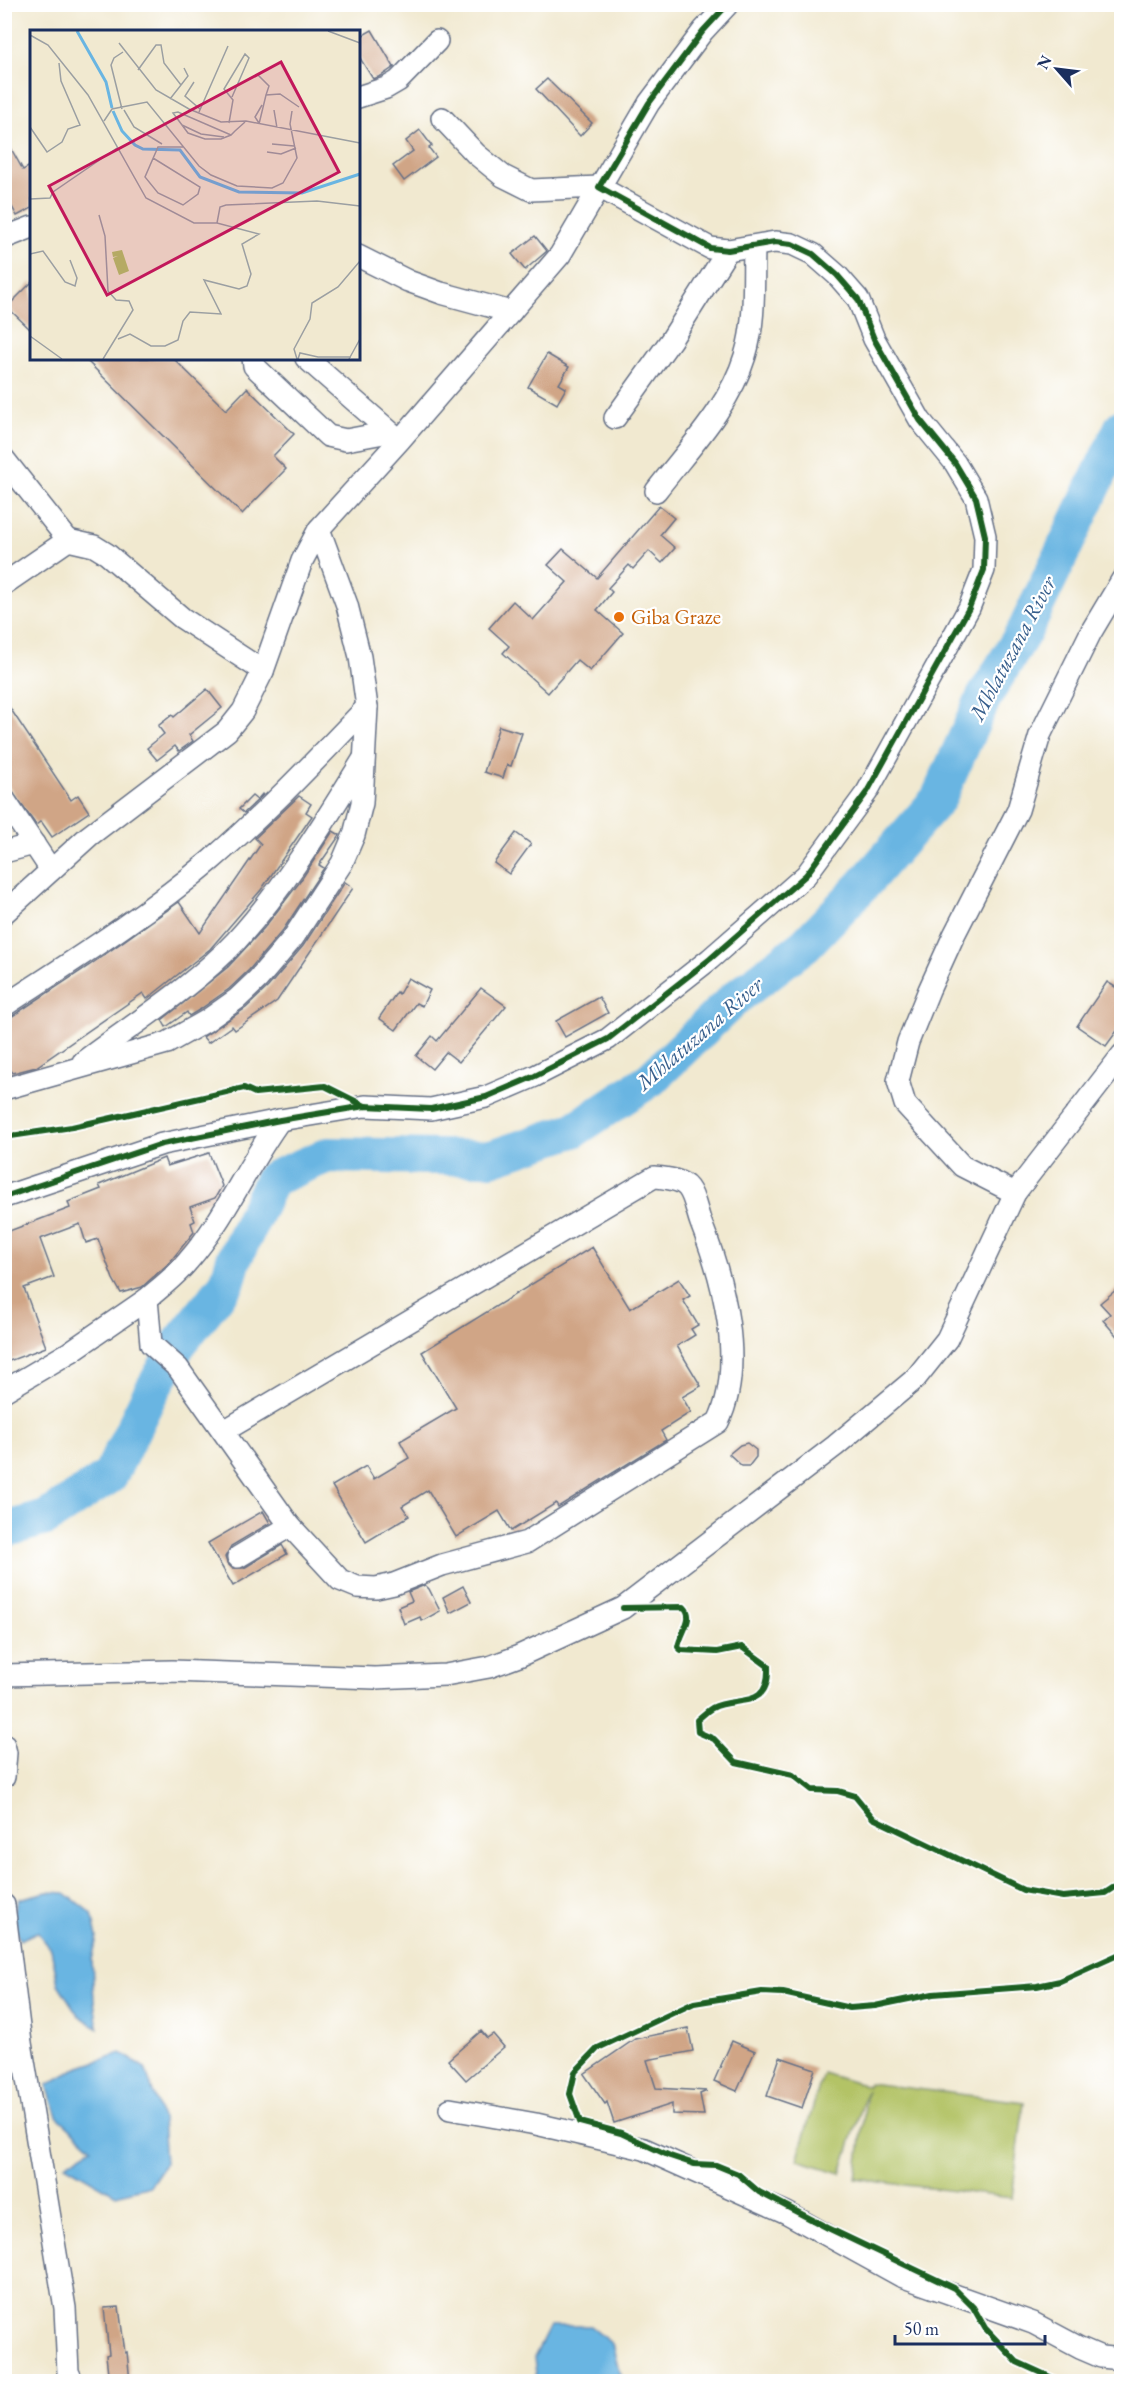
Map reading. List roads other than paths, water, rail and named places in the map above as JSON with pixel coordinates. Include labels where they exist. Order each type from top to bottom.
[{"type":"street","points":[[4,913],[89,836],[227,731],[243,711],[263,671],[302,561],[319,529],[394,436],[511,312],[560,255],[649,103],[702,31],[728,4]]},
{"type":"street","points":[[360,96],[386,88],[398,81],[438,41]]},
{"type":"street","points":[[4,1197],[162,1144],[364,1106],[431,1109],[486,1097],[608,1040],[710,959],[806,875],[867,792],[969,608],[984,570],[985,536],[976,498],[955,463],[920,420],[874,339],[858,299],[837,275],[813,254],[792,244],[775,242],[728,250],[710,248],[599,187],[531,190],[503,176],[485,162],[442,118]]},
{"type":"street","points":[[4,238],[30,228]]},
{"type":"street","points":[[656,491],[720,408],[734,386],[746,355],[752,322],[754,246]]},
{"type":"street","points":[[615,418],[671,339],[728,250]]},
{"type":"street","points":[[360,256],[408,281],[441,293],[511,312]]},
{"type":"street","points":[[253,360],[254,366],[328,436],[346,440],[394,436]]},
{"type":"street","points":[[308,360],[394,436]]},
{"type":"street","points":[[4,459],[68,540],[94,546],[107,554],[182,618],[263,671]]},
{"type":"street","points":[[4,1089],[167,1043],[206,1021],[237,999],[258,979],[293,938],[342,863],[354,835],[362,803],[367,707],[360,657],[347,605],[319,529]]},
{"type":"street","points":[[4,584],[68,540]]},
{"type":"street","points":[[1015,1193],[962,1166],[905,1104],[898,1081],[908,1042],[929,990],[954,935],[1018,810],[1040,735],[1091,632],[1122,580]]},
{"type":"street","points":[[4,1006],[121,928],[209,862],[257,819],[367,707]]},
{"type":"street","points":[[73,1070],[203,971],[236,941],[289,873],[364,757]]},
{"type":"street","points":[[4,799],[51,870]]},
{"type":"street","points":[[4,852],[34,844]]},
{"type":"street","points":[[4,1675],[172,1671],[365,1678],[445,1675],[489,1668],[623,1608],[835,1446],[915,1379],[947,1339],[1015,1193],[1122,1055]]},
{"type":"street","points":[[4,1391],[70,1352],[147,1299],[189,1261],[227,1207],[257,1152],[280,1120]]},
{"type":"street","points":[[147,1299],[151,1344],[178,1368],[290,1526],[340,1580],[357,1587],[376,1588],[442,1565],[527,1542],[718,1422],[726,1406],[732,1372],[724,1292],[688,1188],[677,1182],[654,1177],[224,1431]]},
{"type":"street","points":[[238,1557],[290,1526]]},
{"type":"street","points":[[4,1745],[6,1753],[4,1777]]},
{"type":"street","points":[[4,1905],[23,2052],[65,2308],[68,2372],[73,2382]]},
{"type":"street","points":[[450,2109],[536,2124],[644,2149],[788,2213],[901,2276],[1033,2323],[1080,2348],[1101,2356],[1122,2359]]},
{"type":"water","points":[[47,1892],[65,1893],[92,1914],[97,1937],[92,1960],[98,2028],[78,2015],[58,1984],[51,1949],[37,1932],[20,1940],[11,1921],[19,1899]]},
{"type":"water","points":[[121,2053],[145,2068],[162,2118],[165,2164],[150,2186],[116,2195],[65,2165],[92,2148],[57,2116],[47,2085],[75,2069]]},
{"type":"water","points":[[550,2326],[590,2326],[612,2344],[620,2375],[624,2381],[537,2381],[534,2358]]},
{"type":"waterway","name":"Mhlatuzana River","points":[[4,1530],[46,1518],[110,1476],[150,1394],[178,1345],[227,1283],[234,1259],[272,1179],[328,1155],[491,1158],[574,1130],[651,1079],[734,999],[805,945],[862,886],[938,799],[984,697],[1025,630],[1122,427]]},
{"type":"place","name":"Giba Graze","points":[[619,617]]}]
